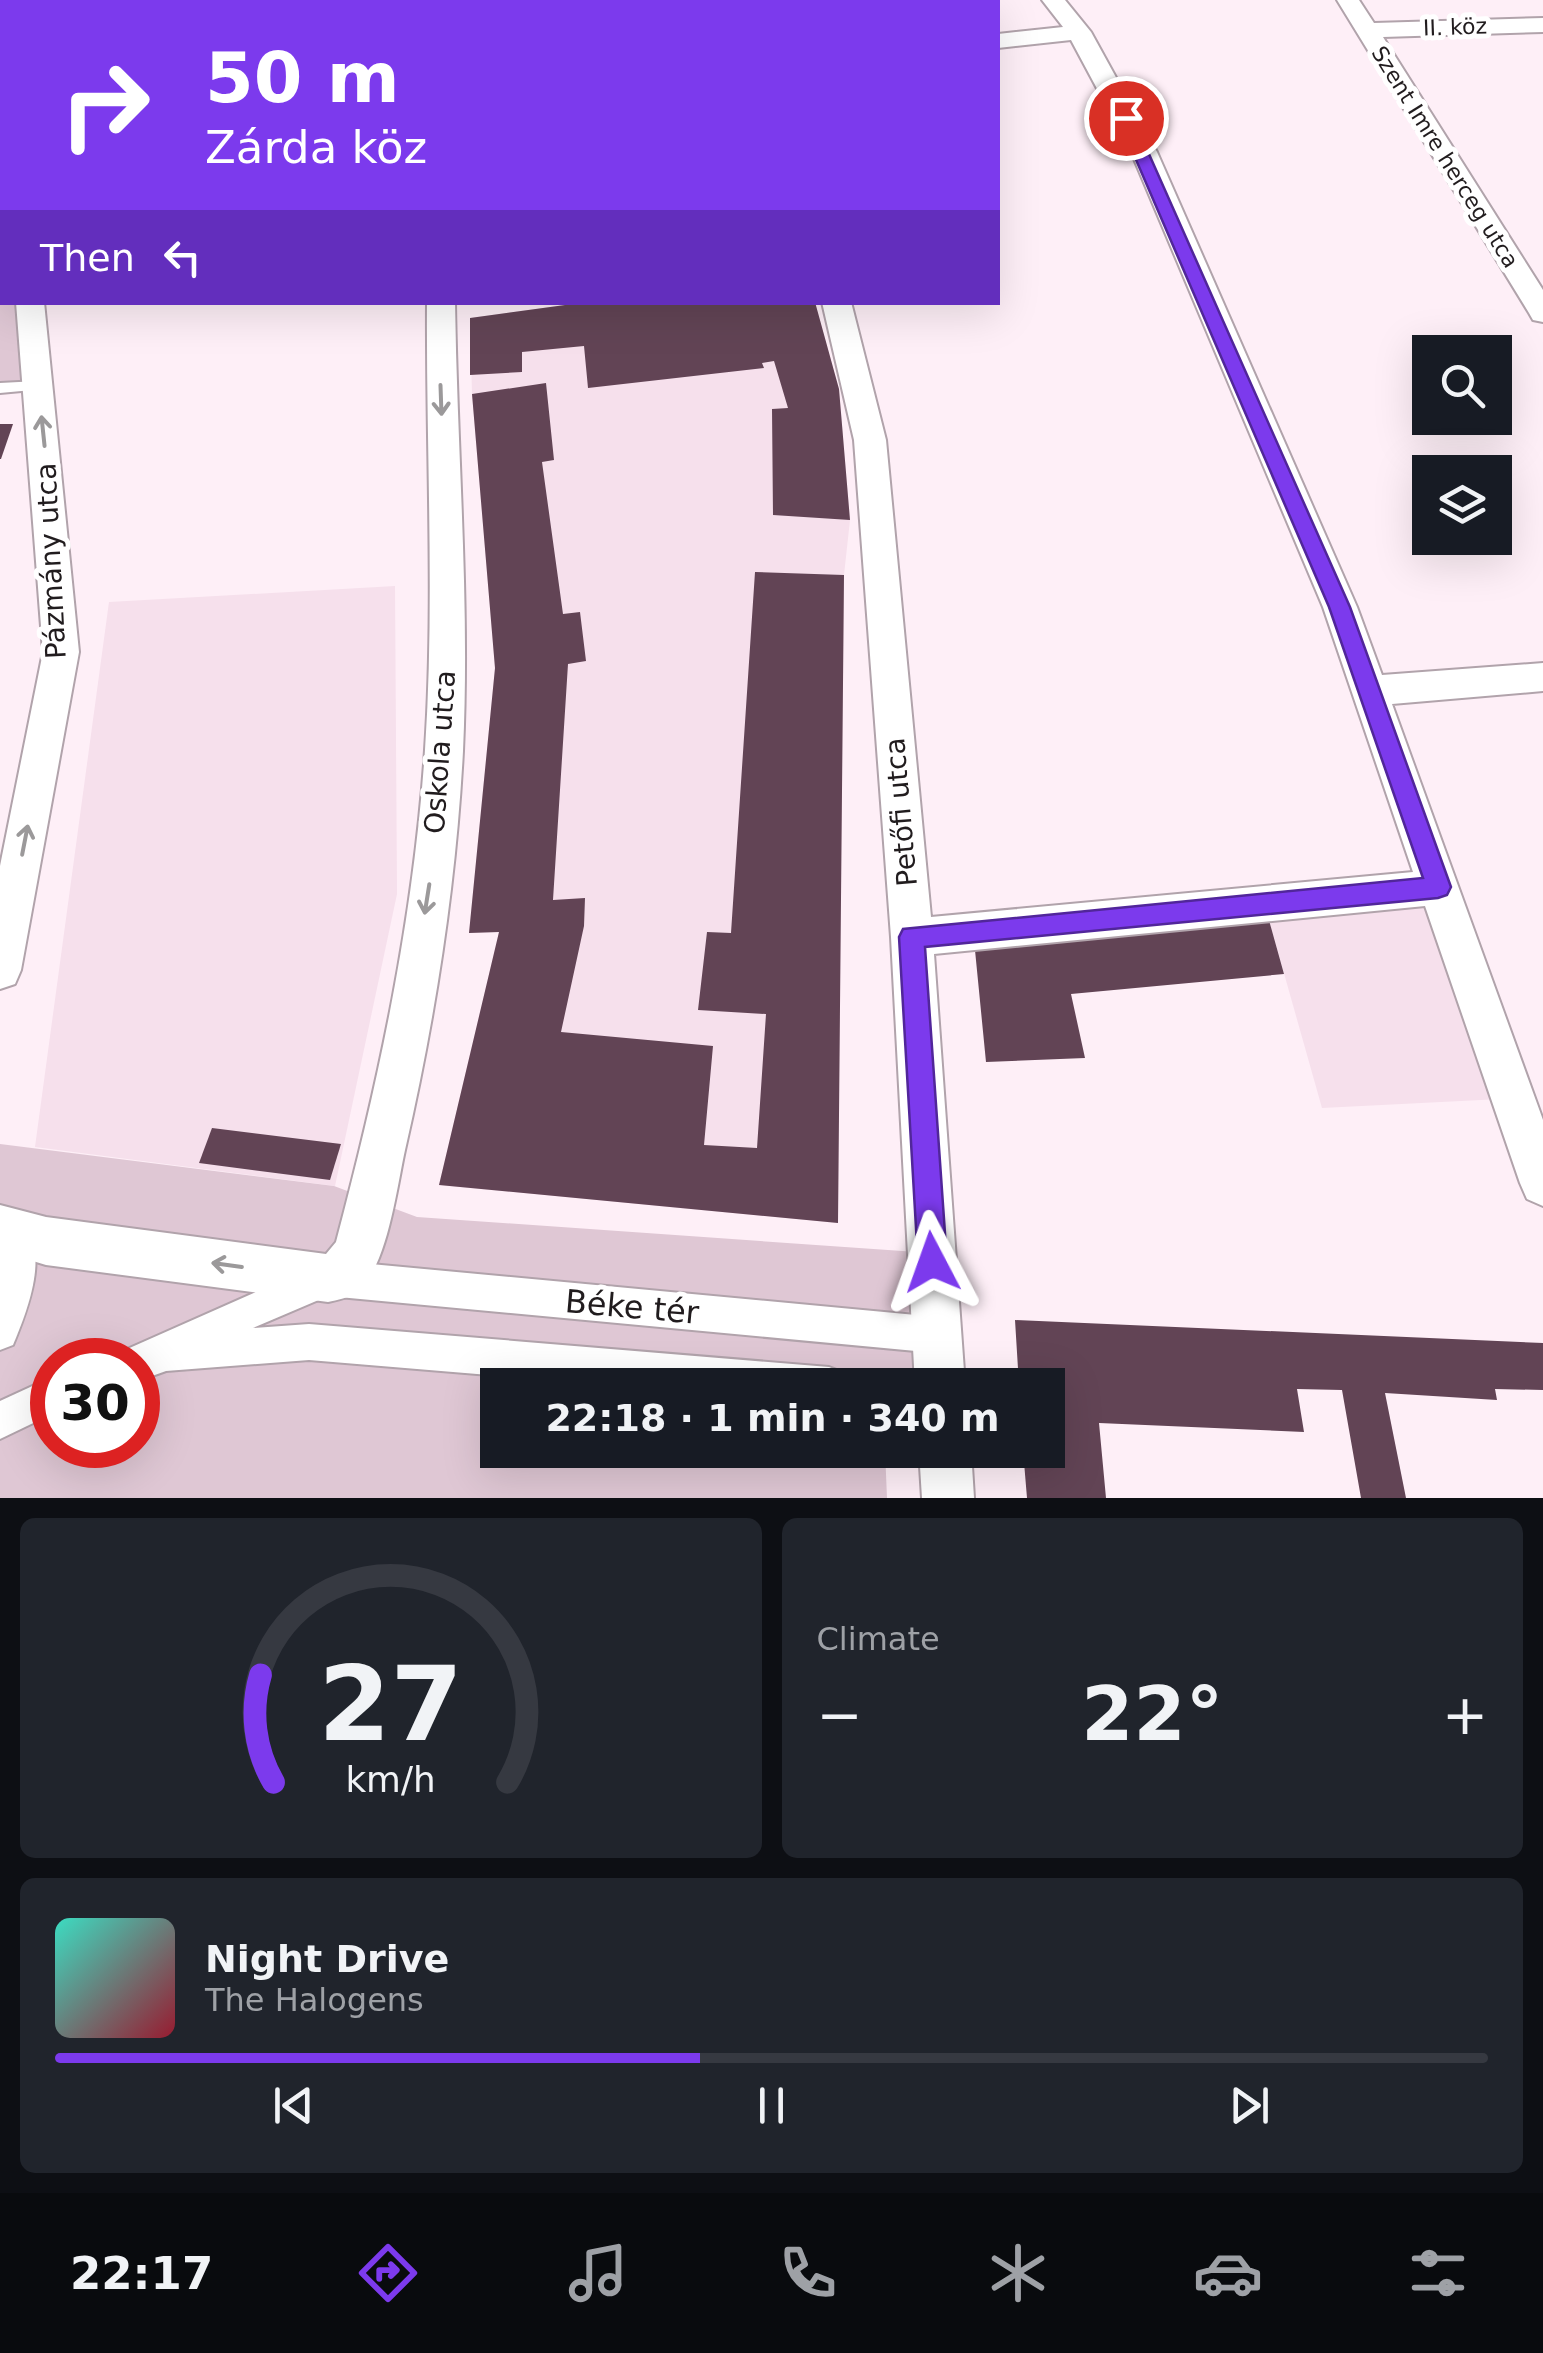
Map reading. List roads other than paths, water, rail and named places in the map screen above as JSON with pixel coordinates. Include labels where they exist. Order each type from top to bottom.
[{"type":"street","points":[[1053,0],[1079,32],[1152,170],[1340,607],[1543,1183]]},
{"type":"street","name":"Szent Imre herceg utca","points":[[1348,0],[1543,314]]},
{"type":"street","name":"II. köz","points":[[1366,30],[1543,25]]},
{"type":"street","points":[[1000,40],[1079,32]]},
{"type":"street","name":"Pázmány utca","points":[[0,970],[61,652],[30,305]]},
{"type":"street","name":"Oskola utca","points":[[328,1278],[350,1267],[371,1195],[413,989],[430,881],[444,751],[448,592],[440,305]]},
{"type":"street","name":"Petőfi utca","points":[[837,305],[870,440],[912,937],[939,1368]]},
{"type":"street","points":[[1370,691],[1543,677]]},
{"type":"street","points":[[912,937],[1438,887]]},
{"type":"street","points":[[0,1332],[17,1288],[20,1264],[16,1245],[4,1230]]},
{"type":"street","name":"Béke tér","points":[[4,1230],[46,1241],[328,1278],[937,1334]]},
{"type":"street","points":[[160,1354],[328,1278]]},
{"type":"street","points":[[160,1357],[310,1342],[624,1368]]},
{"type":"street","points":[[0,1420],[30,1406]]},
{"type":"street","points":[[946,1468],[948,1498]]},
{"type":"lane","points":[[0,388],[38,386]]}]
